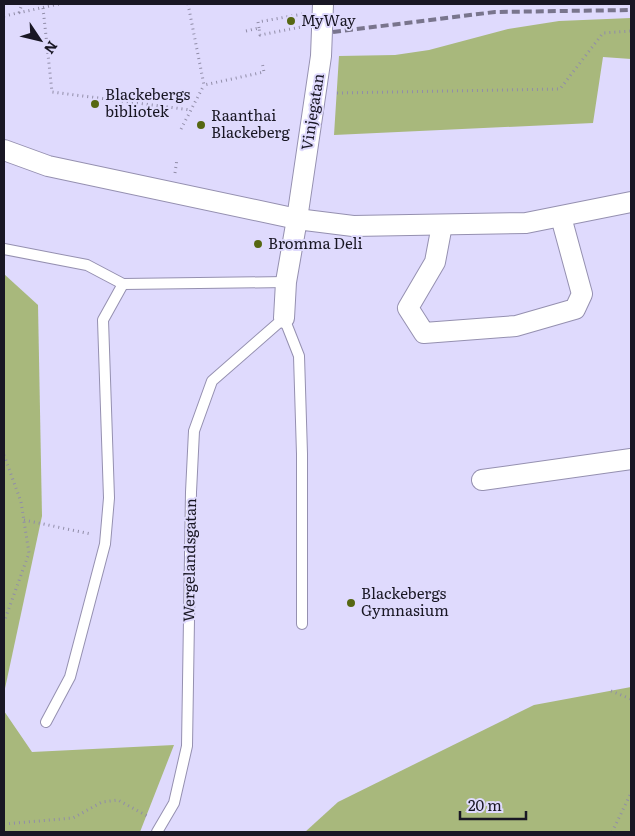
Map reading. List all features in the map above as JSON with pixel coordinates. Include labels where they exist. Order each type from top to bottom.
[{"type":"street","name":"Vinjegatan","points":[[297,219],[322,56],[323,4]]},
{"type":"street","points":[[4,150],[48,166],[297,219],[354,226],[526,223],[631,202]]},
{"type":"street","points":[[442,224],[435,262],[408,308],[424,334],[516,326],[574,308],[582,294],[561,217]]},
{"type":"street","points":[[284,318],[286,282],[297,219]]},
{"type":"street","points":[[482,480],[631,459]]},
{"type":"lane","points":[[4,249],[87,265],[124,284],[286,282]]},
{"type":"lane","points":[[46,722],[70,677],[106,536],[109,498],[103,320],[124,284]]},
{"type":"lane","points":[[284,318],[299,356],[302,454],[302,624]]},
{"type":"lane","name":"Wergelandsgatan","points":[[159,828],[174,803],[187,746],[191,492],[194,431],[212,381],[284,318]]},
{"type":"path","points":[[18,13],[22,4]]},
{"type":"path","points":[[4,16],[59,4]]},
{"type":"path","points":[[181,129],[204,85],[188,4]]},
{"type":"path","points":[[42,8],[52,92],[192,110]]},
{"type":"path","points":[[304,13],[258,22],[260,35],[304,26]]},
{"type":"path","points":[[246,31],[259,28]]},
{"type":"path","points":[[316,93],[560,89],[603,33],[631,31]]},
{"type":"path","points":[[204,85],[264,72],[262,62]]},
{"type":"path","points":[[4,455],[20,502],[29,553],[4,622]]},
{"type":"path","points":[[24,520],[106,536]]},
{"type":"path","points":[[611,691],[631,699]]},
{"type":"path","points":[[612,832],[631,794]]},
{"type":"path","points":[[4,824],[73,818],[102,802],[118,800],[159,828]]},
{"type":"green space","points":[[631,18],[631,59],[603,57],[593,123],[334,135],[339,56],[395,55],[429,50],[508,29],[559,21]]},
{"type":"green space","points":[[4,274],[38,305],[42,516],[4,693]]},
{"type":"green space","points":[[631,687],[631,832],[305,832],[338,802],[534,705]]},
{"type":"green space","points":[[4,711],[32,752],[174,745],[140,832],[4,832]]},
{"type":"railway","points":[[333,32],[495,12],[631,10]]},
{"type":"place","name":"MyWay","points":[[291,21]]},
{"type":"place","name":"Blackebergs bibliotek","points":[[95,104]]},
{"type":"place","name":"Raanthai Blackeberg","points":[[201,125]]},
{"type":"place","name":"Bromma Deli","points":[[258,244]]},
{"type":"place","name":"Blackebergs Gymnasium","points":[[351,603]]}]
